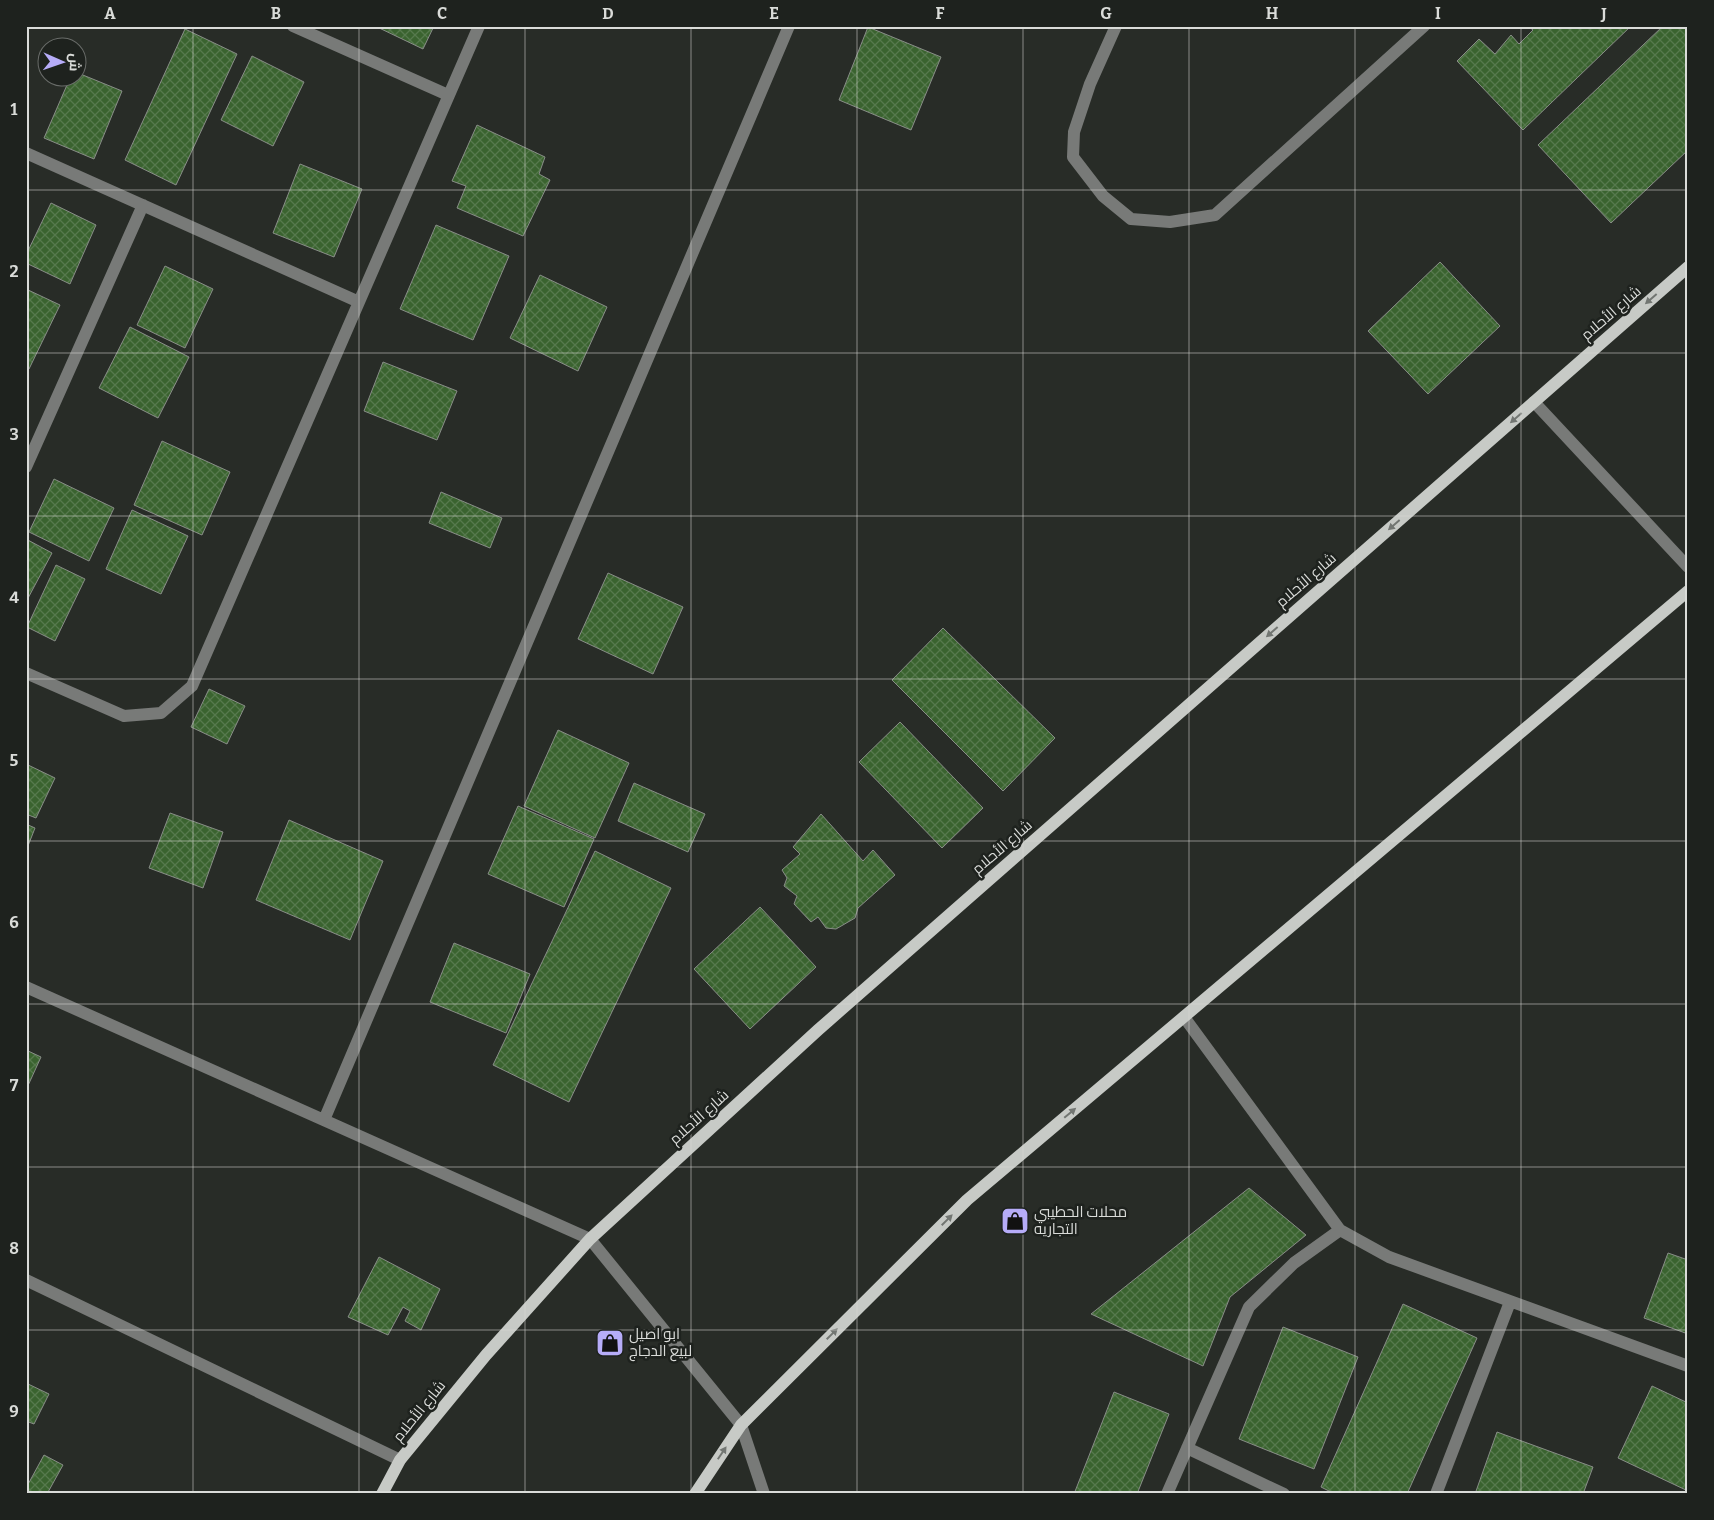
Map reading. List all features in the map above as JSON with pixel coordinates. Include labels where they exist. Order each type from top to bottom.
[{"type":"main road","name":"شارع الأحلام","points":[[382,1494],[400,1460],[486,1355],[590,1239],[818,1030],[1688,267]]},
{"type":"main road","points":[[695,1494],[742,1425],[967,1200],[1688,591]]},
{"type":"street","points":[[293,26],[448,95]]},
{"type":"street","points":[[26,673],[124,716],[161,713],[192,686],[479,26]]},
{"type":"street","points":[[324,1120],[789,26]]},
{"type":"street","points":[[1116,26],[1090,84],[1074,132],[1073,157],[1103,196],[1131,218],[1170,222],[1215,215],[1424,26]]},
{"type":"street","points":[[26,153],[359,302]]},
{"type":"street","points":[[26,467],[142,206]]},
{"type":"street","points":[[1534,402],[1688,567]]},
{"type":"street","points":[[26,987],[590,1239],[742,1425],[764,1494]]},
{"type":"street","points":[[1184,1017],[1340,1230],[1389,1258],[1688,1366]]},
{"type":"street","points":[[1167,1494],[1249,1307],[1294,1263],[1340,1230]]},
{"type":"street","points":[[26,1280],[400,1460]]},
{"type":"street","points":[[1436,1494],[1510,1302]]},
{"type":"street","points":[[1187,1448],[1284,1494]]},
{"type":"building","points":[[375,26],[434,26],[423,49]]},
{"type":"building","points":[[1528,26],[1631,26],[1523,130],[1457,61],[1479,39],[1495,54],[1511,35],[1519,44],[1533,30]]},
{"type":"building","points":[[1663,26],[1685,26],[1688,29],[1688,150],[1611,223],[1538,145]]},
{"type":"building","points":[[868,27],[941,57],[911,130],[839,100]]},
{"type":"building","points":[[185,29],[237,54],[176,185],[125,160]]},
{"type":"building","points":[[252,56],[304,82],[273,146],[221,120]]},
{"type":"building","points":[[88,77],[122,91],[94,159],[44,138],[66,88],[88,88]]},
{"type":"building","points":[[477,125],[545,157],[539,174],[550,180],[523,236],[457,208],[466,186],[452,181]]},
{"type":"building","points":[[300,164],[362,189],[334,257],[273,233]]},
{"type":"building","points":[[51,203],[96,225],[70,284],[26,263],[26,255]]},
{"type":"building","points":[[436,225],[509,256],[473,340],[400,309]]},
{"type":"building","points":[[1440,262],[1500,326],[1428,394],[1368,331]]},
{"type":"building","points":[[165,266],[213,289],[185,348],[137,325]]},
{"type":"building","points":[[540,275],[607,307],[578,371],[510,338]]},
{"type":"building","points":[[26,289],[60,305],[29,369],[26,368]]},
{"type":"building","points":[[130,327],[189,357],[158,418],[99,388]]},
{"type":"building","points":[[383,362],[457,391],[437,440],[364,411]]},
{"type":"building","points":[[162,441],[230,472],[202,535],[134,505]]},
{"type":"building","points":[[54,479],[114,508],[89,561],[29,532]]},
{"type":"building","points":[[441,492],[502,518],[490,548],[429,523]]},
{"type":"building","points":[[132,510],[188,536],[161,594],[106,569]]},
{"type":"building","points":[[26,539],[52,553],[26,602]]},
{"type":"building","points":[[56,565],[85,579],[55,641],[27,627]]},
{"type":"building","points":[[608,573],[683,607],[653,674],[578,639]]},
{"type":"building","points":[[943,628],[1055,738],[1003,791],[892,680]]},
{"type":"building","points":[[209,689],[245,706],[227,744],[191,727]]},
{"type":"building","points":[[900,722],[983,808],[942,848],[859,762]]},
{"type":"building","points":[[558,730],[629,763],[595,838],[524,806]]},
{"type":"building","points":[[26,764],[55,778],[36,818],[26,814]]},
{"type":"building","points":[[634,783],[705,814],[688,852],[618,821]]},
{"type":"building","points":[[518,806],[594,839],[564,907],[488,874]]},
{"type":"building","points":[[170,813],[223,832],[203,888],[149,868]]},
{"type":"building","points":[[821,814],[863,861],[873,850],[895,875],[858,908],[855,918],[836,929],[826,928],[818,917],[811,922],[794,904],[797,896],[784,886],[787,878],[782,870],[800,854],[793,847]]},
{"type":"building","points":[[289,820],[383,861],[350,940],[256,900]]},
{"type":"building","points":[[26,824],[35,828],[26,851]]},
{"type":"building","points":[[595,851],[671,888],[569,1102],[493,1065]]},
{"type":"building","points":[[760,907],[816,967],[750,1029],[694,969]]},
{"type":"building","points":[[454,943],[530,974],[506,1033],[430,1002]]},
{"type":"building","points":[[26,1050],[41,1057],[26,1090]]},
{"type":"building","points":[[1249,1188],[1306,1235],[1230,1297],[1203,1366],[1091,1314]]},
{"type":"building","points":[[1668,1253],[1688,1260],[1688,1334],[1644,1318]]},
{"type":"building","points":[[379,1257],[440,1289],[421,1330],[405,1321],[410,1311],[403,1307],[388,1335],[348,1317]]},
{"type":"building","points":[[1403,1304],[1477,1338],[1407,1494],[1335,1494],[1321,1487]]},
{"type":"building","points":[[1283,1327],[1358,1357],[1314,1469],[1239,1439]]},
{"type":"building","points":[[26,1383],[49,1394],[34,1424],[26,1421]]},
{"type":"building","points":[[1652,1386],[1688,1403],[1688,1491],[1618,1458]]},
{"type":"building","points":[[1114,1392],[1169,1414],[1137,1494],[1074,1494]]},
{"type":"building","points":[[1497,1432],[1593,1467],[1583,1494],[1475,1494]]},
{"type":"building","points":[[44,1455],[63,1465],[47,1494],[26,1494],[26,1488]]},
{"type":"place","name":"محلات الحطيبي التجاريه","points":[[1015,1221]]},
{"type":"place","name":"ابو اصيل لبيع الدجاج","points":[[610,1343]]}]
